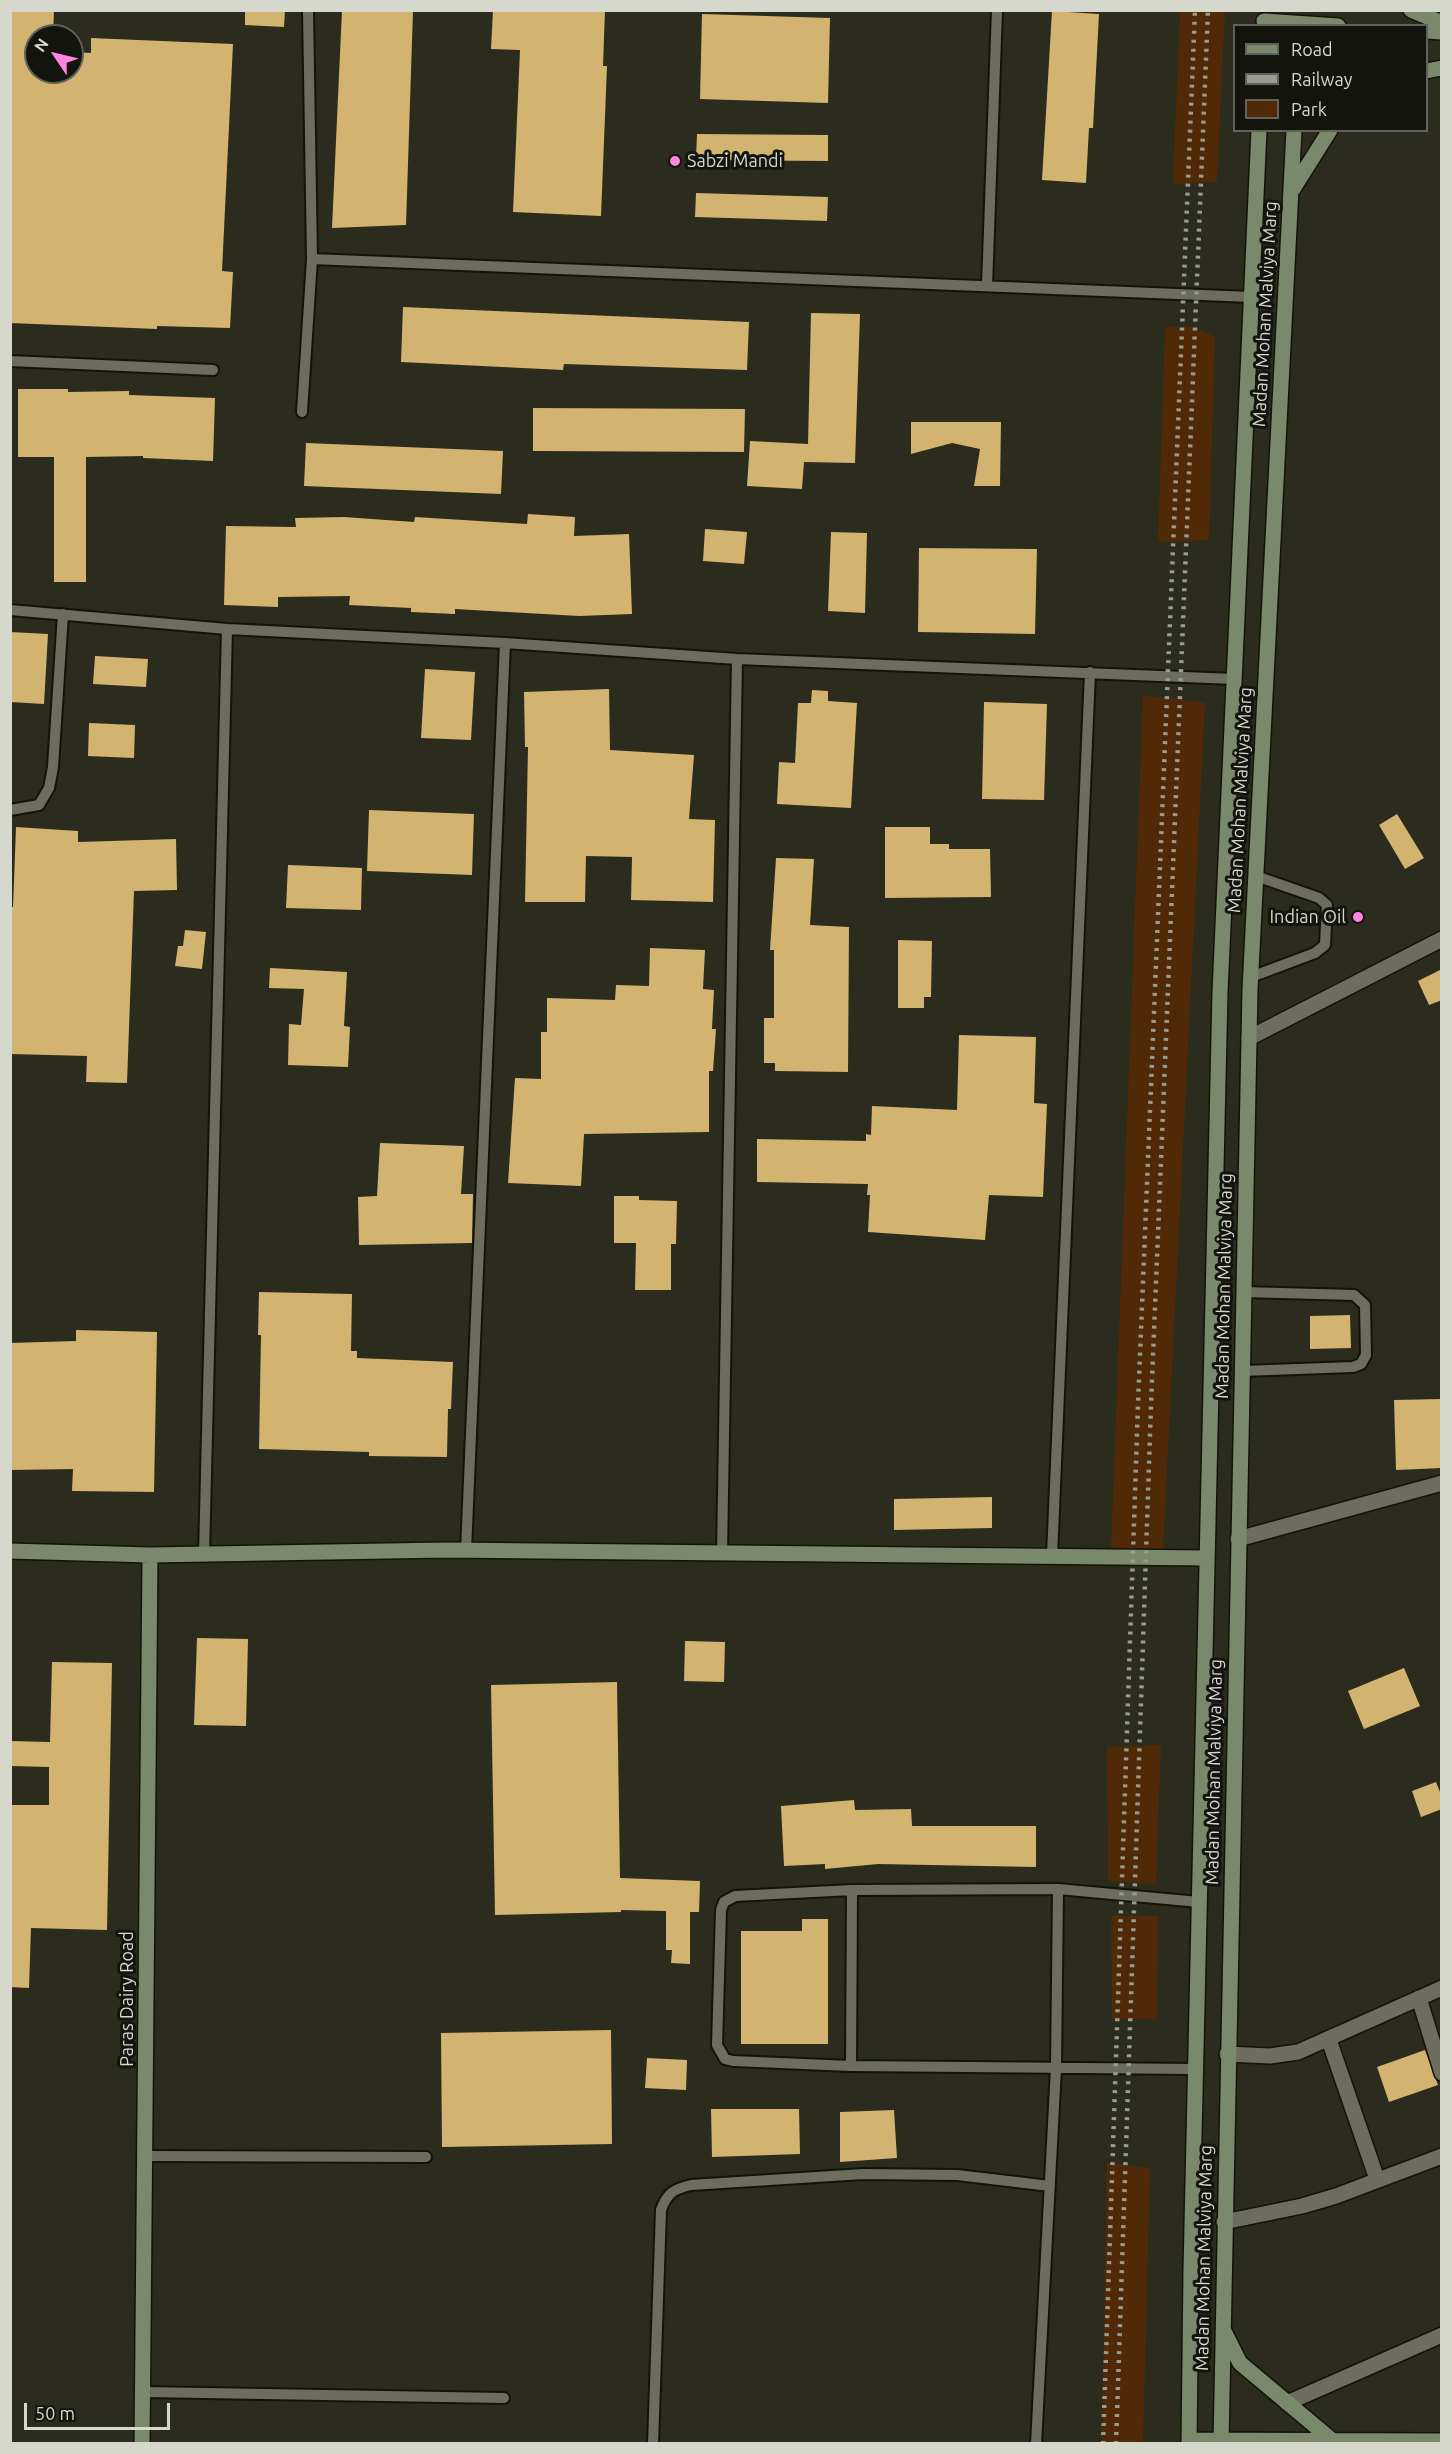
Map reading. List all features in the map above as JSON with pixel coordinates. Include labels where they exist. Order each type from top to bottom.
[{"type":"main road","points":[[1411,10],[1442,23]]},
{"type":"main road","points":[[1264,19],[1299,20],[1325,24]]},
{"type":"main road","name":"Madan Mohan Malviya Marg","points":[[1189,2441],[1220,992],[1259,132]]},
{"type":"main road","name":"Madan Mohan Malviya Marg","points":[[1221,2442],[1249,1038],[1294,132]]},
{"type":"main road","points":[[1290,194],[1308,161],[1329,132]]},
{"type":"main road","points":[[10,1551],[150,1556],[466,1550],[1207,1558]]},
{"type":"main road","name":"Paras Dairy Road","points":[[142,2444],[150,1556]]},
{"type":"main road","points":[[1222,2328],[1240,2363],[1331,2442]]},
{"type":"main road","points":[[1189,2441],[1442,2441]]},
{"type":"street","points":[[1249,1038],[1442,939]]},
{"type":"street","points":[[1238,1539],[1442,1483]]},
{"type":"street","points":[[1227,2054],[1270,2056],[1298,2052],[1442,1988]]},
{"type":"street","points":[[1419,1998],[1442,2073]]},
{"type":"street","points":[[1329,2040],[1377,2179]]},
{"type":"street","points":[[1224,2222],[1302,2206],[1442,2156]]},
{"type":"street","points":[[1287,2403],[1442,2335]]},
{"type":"lane","points":[[302,412],[312,259],[308,10]]},
{"type":"lane","points":[[987,286],[997,10]]},
{"type":"lane","points":[[312,259],[1251,297]]},
{"type":"lane","points":[[10,361],[213,370]]},
{"type":"lane","points":[[10,610],[227,628],[505,643],[737,659],[1234,679]]},
{"type":"lane","points":[[10,810],[39,805],[49,788],[63,614]]},
{"type":"lane","points":[[204,1554],[227,628]]},
{"type":"lane","points":[[466,1550],[505,643]]},
{"type":"lane","points":[[722,1553],[737,659]]},
{"type":"lane","points":[[1052,1557],[1090,672]]},
{"type":"lane","points":[[1251,977],[1315,953],[1325,945],[1327,905],[1324,901],[1256,876]]},
{"type":"lane","points":[[1242,1371],[1353,1367],[1361,1364],[1366,1355],[1365,1305],[1354,1295],[1243,1292]]},
{"type":"lane","points":[[1036,2444],[1056,2068],[1058,1889]]},
{"type":"lane","points":[[1196,2069],[851,2066],[733,2061],[725,2059],[717,2045],[721,1910],[729,1897],[852,1890],[1058,1889],[1199,1902]]},
{"type":"lane","points":[[851,2066],[852,1890]]},
{"type":"lane","points":[[145,2156],[426,2157]]},
{"type":"lane","points":[[653,2444],[661,2210],[666,2196],[676,2189],[692,2185],[863,2174],[957,2175],[1050,2186]]},
{"type":"lane","points":[[143,2392],[504,2398]]},
{"type":"green space","points":[[1180,11],[1225,11],[1217,182],[1173,184]]},
{"type":"green space","points":[[1165,327],[1194,327],[1215,337],[1209,540],[1158,542]]},
{"type":"green space","points":[[1143,695],[1205,703],[1163,1551],[1111,1548]]},
{"type":"green space","points":[[1161,1745],[1156,1884],[1108,1881],[1107,1747]]},
{"type":"green space","points":[[1111,1916],[1158,1916],[1157,2019],[1112,2019]]},
{"type":"green space","points":[[1107,2163],[1150,2168],[1143,2443],[1102,2443]]},
{"type":"building","points":[[10,10],[54,10],[53,24],[24,24],[24,84],[84,84],[84,53],[91,53],[91,38],[233,44],[222,271],[233,272],[230,328],[157,326],[157,329],[10,323]]},
{"type":"building","points":[[245,10],[285,10],[284,27],[245,25]]},
{"type":"building","points":[[342,10],[413,10],[406,225],[332,228]]},
{"type":"building","points":[[493,10],[605,10],[603,66],[607,66],[601,216],[513,212],[520,50],[491,49]]},
{"type":"building","points":[[1052,11],[1099,14],[1093,128],[1089,128],[1086,183],[1042,180]]},
{"type":"building","points":[[702,14],[830,18],[828,103],[700,99]]},
{"type":"building","points":[[697,134],[828,135],[828,161],[696,160]]},
{"type":"building","points":[[696,193],[828,197],[827,221],[695,217]]},
{"type":"building","points":[[403,307],[749,322],[747,370],[564,364],[563,370],[401,362]]},
{"type":"building","points":[[811,313],[860,314],[855,463],[804,462],[802,489],[747,486],[750,441],[808,444]]},
{"type":"building","points":[[18,389],[68,389],[68,392],[129,391],[129,395],[215,398],[213,461],[143,458],[143,456],[86,457],[86,582],[54,582],[54,457],[18,457]]},
{"type":"building","points":[[533,408],[745,409],[744,452],[533,451]]},
{"type":"building","points":[[911,422],[1001,422],[1000,486],[974,486],[980,449],[952,443],[911,454]]},
{"type":"building","points":[[306,443],[503,451],[501,494],[304,486]]},
{"type":"building","points":[[528,514],[575,517],[574,536],[629,534],[632,614],[579,616],[455,609],[455,614],[411,612],[411,608],[349,605],[350,596],[278,597],[278,607],[224,605],[226,526],[296,527],[295,518],[344,517],[414,522],[415,517],[527,524]]},
{"type":"building","points":[[705,529],[747,532],[744,564],[703,561]]},
{"type":"building","points":[[831,532],[867,533],[865,613],[828,611]]},
{"type":"building","points":[[919,548],[1037,549],[1035,634],[918,632]]},
{"type":"building","points":[[10,632],[48,634],[44,704],[10,702]]},
{"type":"building","points":[[95,656],[148,659],[146,687],[93,684]]},
{"type":"building","points":[[425,669],[475,672],[471,740],[421,738]]},
{"type":"building","points":[[609,689],[610,750],[694,755],[689,819],[715,820],[713,902],[631,900],[632,857],[586,856],[585,902],[525,902],[528,747],[525,747],[524,692]]},
{"type":"building","points":[[812,690],[828,691],[828,701],[857,703],[851,808],[777,804],[779,762],[795,763],[798,703],[811,703]]},
{"type":"building","points":[[984,702],[1047,704],[1044,800],[982,799]]},
{"type":"building","points":[[89,723],[135,725],[134,758],[88,756]]},
{"type":"building","points":[[369,810],[474,814],[472,875],[367,871]]},
{"type":"building","points":[[1397,814],[1424,858],[1405,869],[1379,825]]},
{"type":"building","points":[[16,827],[78,831],[78,842],[176,839],[177,890],[134,891],[127,1083],[86,1082],[87,1056],[10,1054],[10,907],[13,907]]},
{"type":"building","points":[[885,827],[930,827],[930,844],[949,844],[949,849],[990,849],[991,897],[885,898]]},
{"type":"building","points":[[776,858],[814,859],[810,925],[849,927],[848,1072],[775,1071],[775,1063],[764,1063],[764,1018],[774,1018],[774,950],[770,950]]},
{"type":"building","points":[[288,865],[362,868],[361,910],[286,908]]},
{"type":"building","points":[[185,930],[206,932],[202,969],[175,966],[178,946],[183,946]]},
{"type":"building","points":[[898,940],[932,941],[931,997],[924,997],[924,1008],[898,1008]]},
{"type":"building","points":[[650,948],[705,950],[703,989],[714,990],[712,1029],[716,1029],[713,1071],[709,1071],[709,1132],[584,1134],[581,1186],[508,1183],[515,1078],[541,1079],[541,1032],[547,1032],[547,998],[615,1000],[616,985],[649,986]]},
{"type":"building","points":[[270,968],[347,972],[344,1026],[350,1027],[348,1067],[288,1065],[289,1024],[301,1025],[304,989],[269,988]]},
{"type":"building","points":[[1442,969],[1442,1000],[1429,1005],[1418,981]]},
{"type":"building","points":[[959,1035],[1036,1037],[1034,1103],[1047,1104],[1043,1197],[989,1195],[985,1240],[868,1232],[870,1195],[867,1195],[868,1184],[757,1182],[757,1139],[866,1141],[866,1134],[871,1135],[872,1106],[957,1110]]},
{"type":"building","points":[[380,1143],[464,1146],[461,1194],[473,1194],[472,1243],[359,1245],[358,1197],[377,1196]]},
{"type":"building","points":[[614,1196],[639,1196],[639,1200],[677,1201],[676,1244],[671,1244],[671,1290],[635,1290],[636,1243],[614,1243]]},
{"type":"building","points":[[259,1292],[352,1294],[351,1351],[357,1351],[357,1358],[453,1362],[451,1409],[448,1409],[447,1457],[369,1456],[369,1452],[259,1449],[261,1335],[258,1335]]},
{"type":"building","points":[[1350,1315],[1351,1348],[1310,1349],[1310,1316]]},
{"type":"building","points":[[76,1330],[157,1332],[154,1492],[72,1491],[73,1469],[10,1470],[10,1343],[76,1341]]},
{"type":"building","points":[[1442,1399],[1442,1468],[1396,1470],[1394,1400]]},
{"type":"building","points":[[992,1497],[992,1528],[894,1530],[894,1499]]},
{"type":"building","points":[[197,1638],[248,1639],[246,1726],[194,1725]]},
{"type":"building","points":[[685,1641],[725,1642],[724,1682],[684,1681]]},
{"type":"building","points":[[52,1662],[112,1663],[107,1930],[31,1928],[29,1988],[10,1987],[10,1805],[49,1805],[49,1767],[10,1766],[10,1741],[50,1742]]},
{"type":"building","points":[[1404,1668],[1420,1706],[1364,1729],[1348,1691]]},
{"type":"building","points":[[617,1682],[620,1878],[700,1881],[699,1912],[690,1912],[690,1964],[671,1963],[672,1950],[666,1950],[666,1911],[621,1910],[621,1912],[495,1915],[491,1685]]},
{"type":"building","points":[[1436,1782],[1442,1797],[1442,1809],[1421,1817],[1412,1791]]},
{"type":"building","points":[[854,1800],[855,1810],[911,1809],[912,1826],[1036,1826],[1036,1867],[878,1864],[825,1869],[825,1864],[784,1866],[781,1806]]},
{"type":"building","points":[[802,1919],[828,1919],[828,2044],[741,2044],[741,1931],[802,1931]]},
{"type":"building","points":[[611,2030],[612,2144],[442,2147],[441,2033]]},
{"type":"building","points":[[1425,2050],[1438,2085],[1389,2102],[1377,2067]]},
{"type":"building","points":[[647,2058],[687,2060],[686,2090],[645,2088]]},
{"type":"building","points":[[711,2109],[799,2109],[800,2154],[712,2157]]},
{"type":"building","points":[[894,2110],[897,2158],[840,2162],[840,2112]]},
{"type":"railway","points":[[1103,2444],[1138,1404],[1195,10]]},
{"type":"railway","points":[[1116,2444],[1151,1405],[1208,10]]},
{"type":"place","name":"Sabzi Mandi","points":[[675,161]]},
{"type":"place","name":"Indian Oil","points":[[1358,917]]}]
